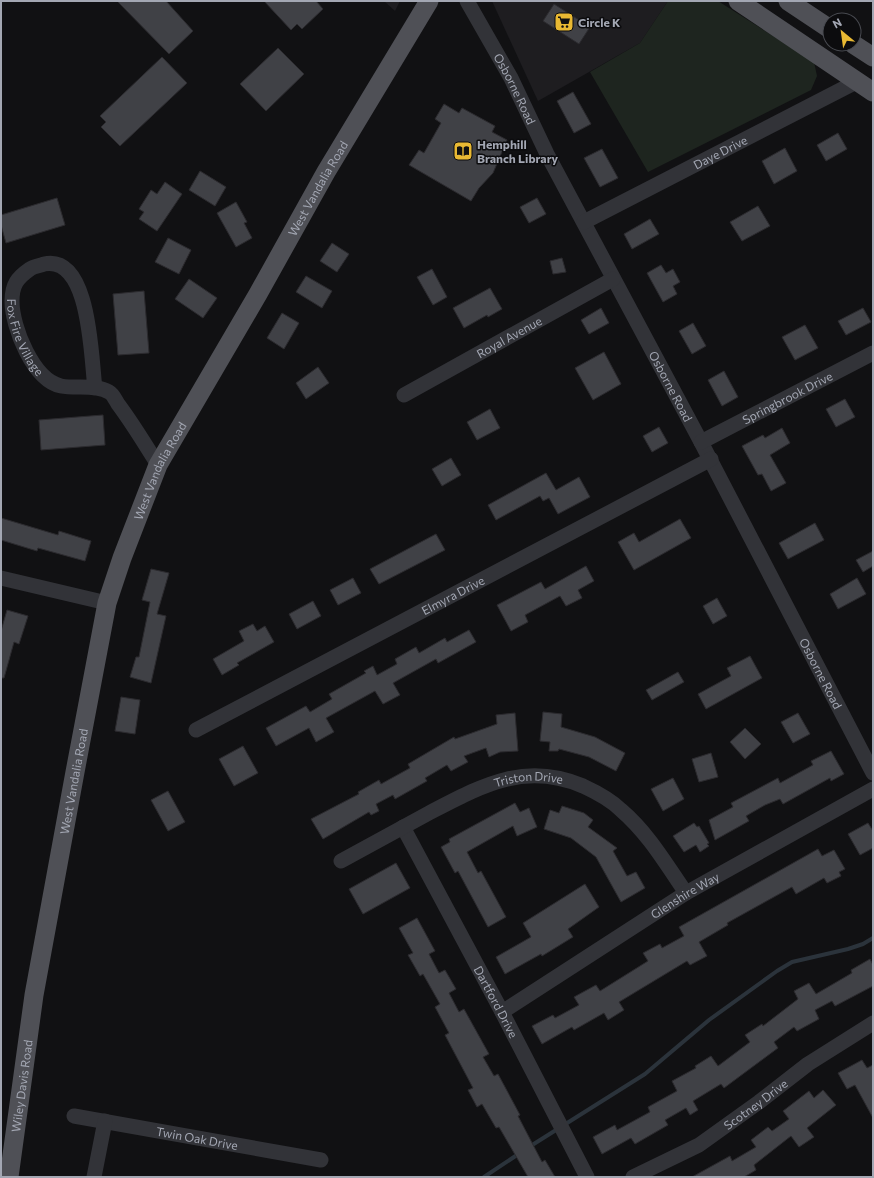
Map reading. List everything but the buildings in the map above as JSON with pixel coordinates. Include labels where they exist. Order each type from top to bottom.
[{"type":"main road","name":"West Vandalia Road","points":[[34,995],[74,772],[108,603],[132,529],[158,465],[258,294],[326,172],[429,1]]},
{"type":"main road","points":[[738,1],[856,82],[873,92]]},
{"type":"main road","points":[[788,1],[822,24]]},
{"type":"main road","points":[[862,50],[873,57]]},
{"type":"main road","name":"Wiley Davis Road","points":[[9,1177],[34,995]]},
{"type":"street","name":"Osborne Road","points":[[467,1],[511,78],[547,154],[711,459],[873,772]]},
{"type":"street","name":"Daye Drive","points":[[584,222],[856,82]]},
{"type":"street","name":"Fox Fire Village","points":[[95,388],[89,337],[81,291],[64,267],[51,263],[32,267],[18,278],[12,292],[12,310],[23,345],[44,377],[59,385],[78,388],[95,388],[110,392],[131,421],[158,465]]},
{"type":"street","name":"Royal Avenue","points":[[404,394],[613,279]]},
{"type":"street","name":"Springbrook Drive","points":[[701,442],[873,353]]},
{"type":"street","name":"Elmyra Drive","points":[[196,730],[711,459]]},
{"type":"street","points":[[1,578],[108,603]]},
{"type":"street","name":"Triston Drive","points":[[341,861],[403,827],[490,783],[519,776],[544,776],[567,780],[594,791],[621,809],[649,838],[686,893]]},
{"type":"street","name":"Glenshire Way","points":[[502,1012],[686,893],[873,789]]},
{"type":"street","name":"Dartford Drive","points":[[403,827],[502,1012],[587,1177]]},
{"type":"street","name":"Scotney Drive","points":[[633,1177],[699,1145],[759,1102],[808,1064],[873,1023]]},
{"type":"street","name":"Twin Oak Drive","points":[[74,1116],[321,1160]]},
{"type":"street","points":[[94,1177],[105,1121]]},
{"type":"shaded area","points":[[384,1],[400,1],[395,11]]},
{"type":"shaded area","points":[[492,1],[668,1],[640,43],[538,101]]},
{"type":"shaded area","points":[[668,1],[718,1],[814,62],[817,76],[811,90],[648,172],[590,72],[640,43]]},
{"type":"waterway","points":[[529,1147],[645,1074],[709,1020],[777,971],[792,962],[848,949],[863,944],[873,938]]},
{"type":"waterway","points":[[484,1177],[520,1153]]},
{"type":"place","name":"Circle K","points":[[564,22]]},
{"type":"place","name":"Hemphill Branch Library","points":[[463,151]]}]
